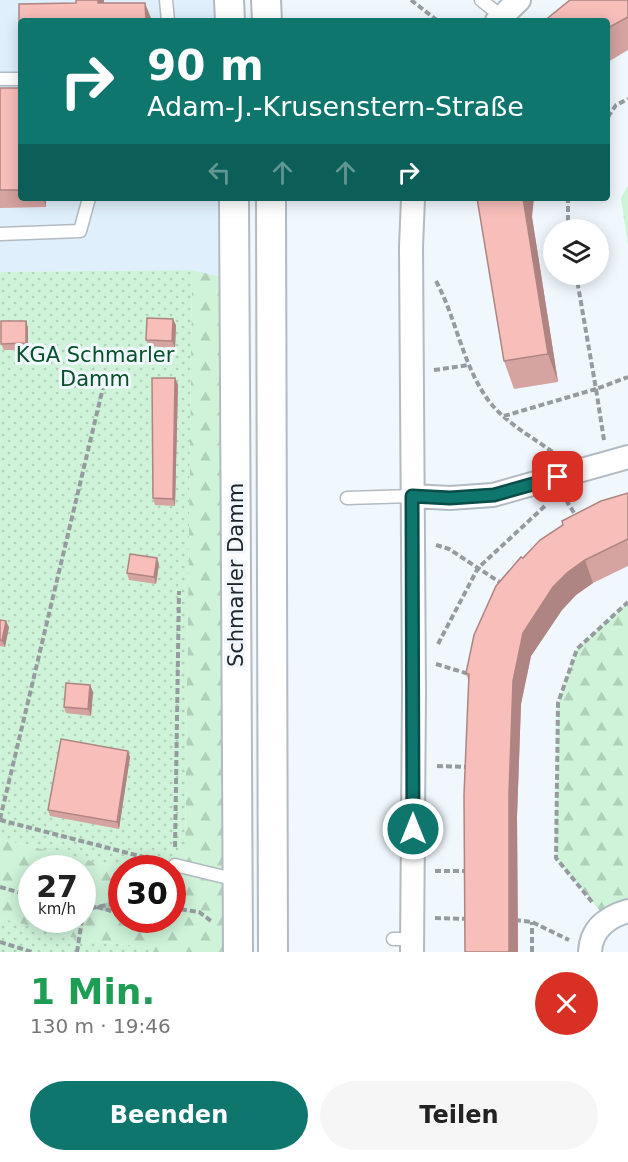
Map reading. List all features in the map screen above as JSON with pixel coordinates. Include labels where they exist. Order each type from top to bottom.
[{"type":"street","points":[[229,0],[230,18]]},
{"type":"street","points":[[266,0],[267,18]]},
{"type":"street","points":[[500,18],[519,0]]},
{"type":"street","name":"Schmarler Damm","points":[[234,201],[238,952]]},
{"type":"street","name":"Schmarler Damm","points":[[271,201],[273,952]]},
{"type":"street","points":[[406,943],[413,871],[411,247],[413,201]]},
{"type":"street","points":[[412,496],[450,498],[494,495],[618,460]]},
{"type":"street","points":[[590,951],[594,933],[606,919],[628,911]]},
{"type":"lane","points":[[166,0],[168,18]]},
{"type":"lane","points":[[481,0],[498,18]]},
{"type":"lane","points":[[1,79],[18,79]]},
{"type":"lane","points":[[0,234],[80,231],[88,201]]},
{"type":"lane","points":[[347,498],[412,496]]},
{"type":"lane","points":[[186,868],[237,880]]},
{"type":"path","points":[[411,0],[434,18]]},
{"type":"path","points":[[610,114],[616,105],[628,99]]},
{"type":"path","points":[[568,201],[568,219]]},
{"type":"path","points":[[411,247],[437,283],[469,365],[486,397],[503,416],[580,471]]},
{"type":"path","points":[[578,285],[596,389],[618,460]]},
{"type":"path","points":[[413,372],[469,365]]},
{"type":"path","points":[[106,375],[0,819],[137,855]]},
{"type":"path","points":[[503,416],[596,389],[628,377]]},
{"type":"path","points":[[562,494],[581,525]]},
{"type":"path","points":[[435,650],[478,568],[549,503]]},
{"type":"path","points":[[412,536],[449,549],[508,587]]},
{"type":"path","points":[[175,855],[179,591]]},
{"type":"path","points":[[606,919],[556,858],[558,703],[577,649],[628,602]]},
{"type":"path","points":[[414,690],[429,662],[478,677]]},
{"type":"path","points":[[413,766],[475,767]]},
{"type":"path","points":[[413,871],[473,871]]},
{"type":"path","points":[[0,887],[18,892]]},
{"type":"path","points":[[96,907],[108,905]]},
{"type":"path","points":[[96,907],[108,910]]},
{"type":"path","points":[[186,910],[200,912],[214,924]]},
{"type":"path","points":[[432,918],[471,919]]},
{"type":"path","points":[[508,919],[532,922],[590,951]]},
{"type":"path","points":[[532,922],[532,952]]},
{"type":"path","points":[[77,952],[80,933]]},
{"type":"path","points":[[0,942],[32,952]]},
{"type":"shaded area","points":[[0,0],[217,0],[218,18],[18,18],[18,201],[222,201],[222,277],[192,270],[0,272]]},
{"type":"green space","points":[[628,186],[628,246],[621,198]]},
{"type":"green space","points":[[192,270],[222,277],[224,952],[151,952],[151,948],[78,939],[56,933],[96,933],[96,862],[108,865],[108,933],[186,933],[186,855],[182,855],[185,850]]},
{"type":"green space","name":"KGA Schmarler Damm","points":[[192,270],[185,850],[182,855],[108,855],[108,865],[96,862],[96,855],[67,855],[0,839],[0,272]]},
{"type":"green space","points":[[628,602],[628,904],[601,912],[556,858],[558,703],[577,649]]},
{"type":"green space","points":[[0,839],[67,855],[18,855],[18,923],[0,918]]},
{"type":"green space","points":[[0,918],[18,923],[18,933],[56,933],[78,939],[151,948],[151,952],[0,952]]},
{"type":"building","points":[[76,0],[98,0],[98,3],[145,3],[146,18],[19,18],[19,4],[76,3]]},
{"type":"building","points":[[570,0],[628,0],[628,17],[610,27],[610,18],[549,17]]},
{"type":"building","points":[[0,88],[18,88],[18,190],[0,190]]},
{"type":"building","points":[[477,201],[523,201],[548,354],[504,361]]},
{"type":"building","points":[[147,318],[173,319],[172,341],[146,340]]},
{"type":"building","points":[[1,321],[26,321],[26,343],[1,344]]},
{"type":"building","points":[[152,378],[175,378],[173,499],[153,498]]},
{"type":"building","points":[[628,493],[628,539],[585,560],[568,572],[553,587],[523,633],[513,681],[509,794],[509,952],[465,952],[464,795],[469,674],[466,673],[474,635],[496,586],[521,557],[523,558],[540,540],[563,525],[562,521],[601,501]]},
{"type":"building","points":[[130,554],[157,558],[154,577],[127,573]]},
{"type":"building","points":[[0,620],[6,621],[2,641],[0,640]]},
{"type":"building","points":[[66,683],[90,685],[88,709],[64,707]]},
{"type":"building","points":[[61,739],[128,751],[117,822],[48,810]]},
{"type":"route","points":[[413,829],[412,496],[450,498],[494,495],[558,477]]}]
